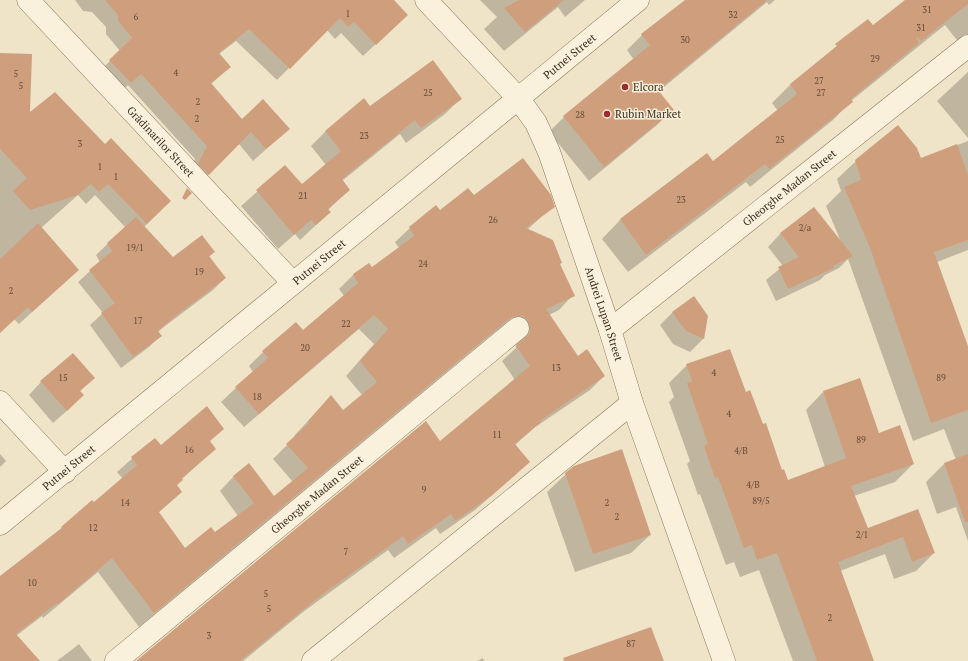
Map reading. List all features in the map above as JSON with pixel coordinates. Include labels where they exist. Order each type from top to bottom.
[{"type":"street","name":"Grădinarilor Street","points":[[28,0],[293,283]]},
{"type":"street","name":"Andrei Lupan Street","points":[[426,0],[518,98],[536,123],[549,152],[610,330],[632,403],[724,661]]},
{"type":"street","name":"Putnei Street","points":[[0,524],[638,0]]},
{"type":"street","name":"Gheorghe Madan Street","points":[[610,330],[968,46]]},
{"type":"street","name":"Gheorghe Madan Street","points":[[116,661],[518,328]]},
{"type":"street","points":[[0,402],[65,472]]},
{"type":"street","points":[[313,661],[632,403]]},
{"type":"building","points":[[105,0],[394,0],[408,15],[376,45],[354,22],[348,27],[340,18],[290,69],[249,29],[219,53],[231,67],[211,83],[242,119],[263,99],[290,129],[266,149],[251,132],[209,175],[198,164],[207,146],[141,74],[131,83],[109,60],[132,38],[118,21],[118,15]]},
{"type":"building","points":[[519,0],[564,0],[525,32],[504,8]]},
{"type":"building","points":[[685,0],[767,0],[658,90],[674,110],[604,167],[563,116],[650,45],[641,34]]},
{"type":"building","points":[[905,0],[968,0],[968,4],[921,41],[916,36],[919,43],[851,99],[853,102],[769,169],[765,164],[646,255],[620,219],[707,153],[713,161],[797,94],[790,84],[837,46],[835,44],[868,19],[873,25]]},
{"type":"building","points":[[0,53],[32,54],[30,112],[55,92],[105,144],[111,138],[171,201],[147,224],[108,184],[99,192],[91,184],[78,195],[30,210],[13,191],[27,178],[0,149]]},
{"type":"building","points":[[433,60],[462,99],[421,128],[415,120],[342,179],[350,190],[328,209],[331,212],[316,225],[311,220],[294,235],[256,190],[285,165],[302,184],[341,151],[325,131],[364,98],[370,106]]},
{"type":"building","points":[[898,125],[917,148],[921,158],[957,144],[968,175],[968,240],[934,252],[968,346],[968,410],[931,423],[870,248],[844,187],[861,180],[855,160]]},
{"type":"building","points":[[523,158],[551,195],[555,207],[526,228],[553,240],[562,263],[560,264],[575,296],[546,309],[578,356],[587,349],[605,376],[540,421],[541,422],[515,444],[530,462],[491,496],[455,521],[451,514],[408,544],[403,536],[319,597],[240,661],[136,661],[426,421],[440,441],[530,366],[516,346],[530,333],[530,326],[523,316],[516,316],[510,318],[154,613],[112,558],[58,604],[57,603],[16,634],[40,661],[0,661],[0,576],[62,528],[61,527],[92,500],[94,502],[137,465],[131,457],[155,438],[161,445],[207,406],[224,429],[210,441],[216,449],[182,478],[183,480],[177,485],[182,492],[159,512],[185,548],[211,527],[215,532],[254,503],[233,476],[249,463],[274,496],[308,468],[286,444],[309,423],[308,421],[331,395],[343,410],[377,382],[360,361],[388,329],[374,315],[259,414],[235,387],[268,358],[262,351],[296,322],[303,330],[358,283],[353,274],[369,263],[372,267],[414,236],[409,227],[436,205],[440,210],[468,188],[474,195]]},
{"type":"building","points":[[187,188],[192,193],[185,200],[182,198]]},
{"type":"building","points":[[814,207],[853,256],[833,266],[834,268],[788,289],[778,267],[799,257],[780,233]]},
{"type":"building","points":[[136,217],[173,257],[202,235],[215,252],[209,256],[226,278],[178,314],[158,331],[162,336],[133,357],[101,313],[115,303],[89,270],[112,251],[107,243]]},
{"type":"building","points":[[38,223],[79,270],[32,312],[28,307],[0,333],[0,259]]},
{"type":"building","points":[[694,296],[708,316],[704,339],[686,331],[672,312]]},
{"type":"building","points":[[730,349],[746,392],[750,390],[763,424],[766,423],[782,470],[784,469],[788,480],[846,458],[823,391],[860,378],[879,433],[900,425],[914,464],[851,486],[868,528],[918,509],[935,553],[912,562],[903,537],[838,562],[874,661],[817,661],[777,553],[757,560],[752,545],[744,548],[718,477],[715,478],[704,446],[708,444],[687,383],[692,381],[686,364]]},
{"type":"building","points":[[73,353],[95,378],[80,391],[84,395],[67,411],[40,381]]},
{"type":"building","points":[[622,449],[651,535],[593,554],[565,473],[574,466]]},
{"type":"building","points":[[968,454],[968,522],[965,522],[944,463]]},
{"type":"building","points":[[651,627],[664,661],[564,661],[563,658]]},
{"type":"place","name":"Elcora","points":[[625,87]]},
{"type":"place","name":"Rubin Market","points":[[607,114]]}]
